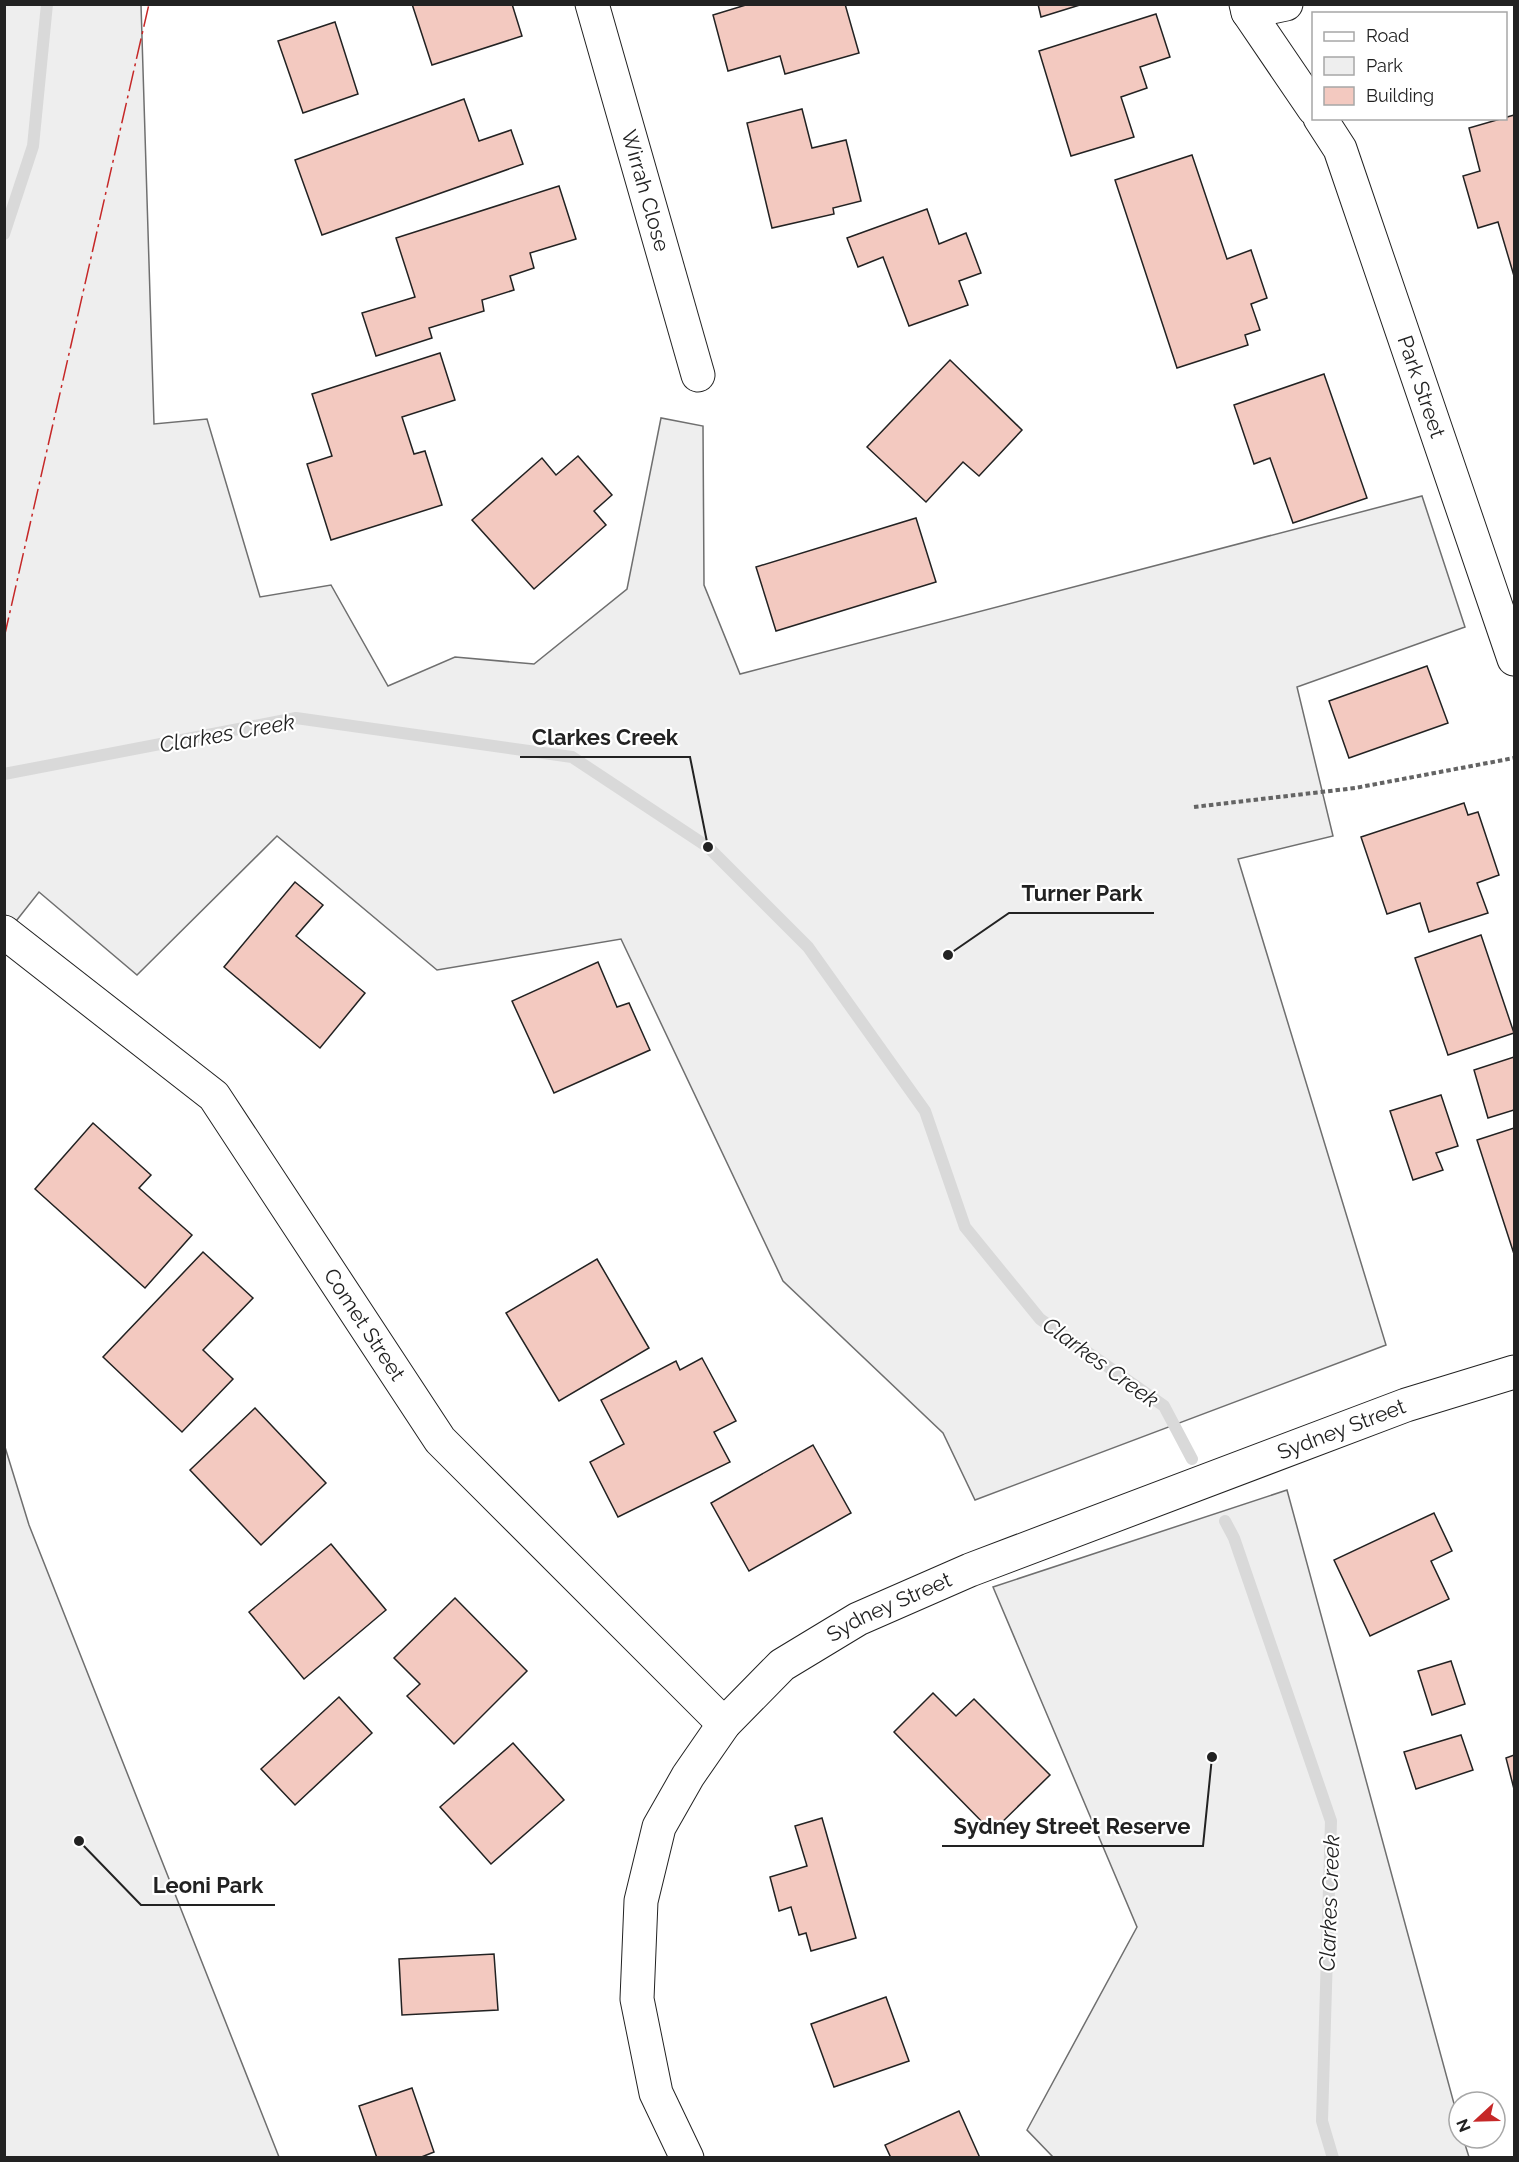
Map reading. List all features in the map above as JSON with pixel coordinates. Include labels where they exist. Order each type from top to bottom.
[{"type":"street","name":"Wirrah Close","points":[[592,4],[698,375]]},
{"type":"street","points":[[1286,4],[1247,8],[1312,106]]},
{"type":"street","name":"Park Street","points":[[1321,120],[1340,149],[1515,658]]},
{"type":"street","name":"Comet Street","points":[[4,932],[214,1096],[440,1440],[724,1724]]},
{"type":"street","name":"Sydney Street","points":[[687,2157],[656,2092],[637,1999],[641,1901],[659,1827],[688,1776],[724,1724],[782,1665],[868,1615],[982,1565],[1406,1405],[1515,1372]]},
{"type":"path","points":[[1194,807],[1354,788],[1515,758]]},
{"type":"green space","points":[[5,5],[141,5],[154,424],[207,419],[260,597],[331,585],[388,686],[455,657],[534,664],[627,589],[661,418],[703,426],[704,585],[740,674],[1422,496],[1465,627],[1297,687],[1333,836],[1238,859],[1386,1345],[975,1500],[943,1433],[783,1281],[621,939],[437,970],[277,836],[137,975],[39,892],[5,935]]},
{"type":"green space","points":[[5,1447],[29,1525],[279,2157],[5,2157]]},
{"type":"green space","points":[[1287,1490],[1450,2090],[1447,2090],[1447,2150],[1467,2150],[1469,2157],[1053,2157],[1027,2130],[1137,1927],[993,1587]]},
{"type":"building","points":[[412,4],[512,4],[522,36],[432,65]]},
{"type":"building","points":[[749,4],[845,4],[859,53],[785,74],[780,56],[728,71],[713,15]]},
{"type":"building","points":[[1038,4],[1083,4],[1041,17]]},
{"type":"building","points":[[1156,14],[1170,57],[1140,67],[1147,88],[1121,97],[1134,137],[1071,156],[1039,51]]},
{"type":"building","points":[[335,22],[358,94],[303,113],[278,41]]},
{"type":"building","points":[[464,99],[479,141],[511,130],[523,164],[322,235],[295,160]]},
{"type":"building","points":[[802,109],[812,148],[846,140],[861,201],[833,208],[834,214],[772,228],[747,123]]},
{"type":"building","points":[[1514,115],[1514,276],[1498,222],[1478,228],[1463,176],[1480,171],[1469,128],[1497,120],[1507,120],[1507,117]]},
{"type":"building","points":[[1192,155],[1227,259],[1251,250],[1267,298],[1251,304],[1260,330],[1245,335],[1248,345],[1177,368],[1115,180]]},
{"type":"building","points":[[559,186],[576,239],[530,253],[534,268],[510,276],[514,290],[482,300],[484,311],[429,328],[432,338],[376,356],[362,313],[415,297],[396,238]]},
{"type":"building","points":[[927,209],[939,244],[966,233],[981,273],[959,281],[968,305],[909,326],[883,257],[858,267],[847,238]]},
{"type":"building","points":[[440,353],[455,400],[402,417],[414,454],[425,451],[442,505],[331,540],[307,464],[332,456],[312,394]]},
{"type":"building","points":[[950,360],[1022,430],[979,476],[963,462],[926,502],[867,447]]},
{"type":"building","points":[[1324,374],[1367,498],[1293,523],[1270,458],[1254,464],[1234,405]]},
{"type":"building","points":[[578,456],[612,495],[594,511],[606,525],[534,589],[472,520],[542,458],[556,475]]},
{"type":"building","points":[[916,518],[936,582],[776,631],[756,567]]},
{"type":"building","points":[[1427,666],[1448,723],[1349,758],[1329,701]]},
{"type":"building","points":[[1464,803],[1468,815],[1478,812],[1499,875],[1477,883],[1488,913],[1429,932],[1420,903],[1387,914],[1361,837]]},
{"type":"building","points":[[295,882],[323,905],[296,936],[365,993],[320,1048],[224,967]]},
{"type":"building","points":[[1481,935],[1514,1033],[1448,1055],[1415,958]]},
{"type":"building","points":[[598,962],[617,1007],[629,1003],[650,1050],[554,1093],[512,1001]]},
{"type":"building","points":[[1514,1057],[1514,1110],[1488,1118],[1474,1070]]},
{"type":"building","points":[[1441,1095],[1458,1146],[1436,1153],[1443,1170],[1413,1180],[1390,1111]]},
{"type":"building","points":[[93,1123],[151,1175],[139,1188],[192,1235],[145,1288],[35,1189]]},
{"type":"building","points":[[1514,1128],[1514,1254],[1477,1140]]},
{"type":"building","points":[[203,1252],[253,1298],[203,1350],[233,1379],[182,1432],[103,1357]]},
{"type":"building","points":[[597,1259],[649,1348],[559,1401],[506,1313]]},
{"type":"building","points":[[702,1358],[736,1421],[714,1432],[730,1462],[618,1517],[590,1462],[624,1444],[601,1400],[676,1361],[680,1370]]},
{"type":"building","points":[[255,1408],[326,1483],[261,1545],[190,1470]]},
{"type":"building","points":[[813,1445],[851,1513],[749,1571],[711,1503]]},
{"type":"building","points":[[1434,1513],[1452,1551],[1431,1561],[1449,1599],[1370,1636],[1334,1560]]},
{"type":"building","points":[[331,1544],[386,1610],[304,1679],[249,1612]]},
{"type":"building","points":[[455,1598],[527,1671],[454,1744],[407,1696],[420,1684],[394,1658]]},
{"type":"building","points":[[1451,1661],[1465,1704],[1432,1715],[1418,1671]]},
{"type":"building","points":[[933,1693],[956,1716],[974,1699],[1050,1775],[992,1832],[894,1732]]},
{"type":"building","points":[[339,1697],[372,1733],[295,1805],[261,1769]]},
{"type":"building","points":[[1461,1735],[1473,1770],[1416,1789],[1404,1752]]},
{"type":"building","points":[[513,1743],[564,1800],[491,1864],[440,1807]]},
{"type":"building","points":[[1514,1755],[1514,1789],[1506,1758]]},
{"type":"building","points":[[822,1818],[856,1938],[811,1951],[806,1933],[799,1935],[791,1907],[779,1911],[770,1877],[807,1866],[795,1826]]},
{"type":"building","points":[[494,1954],[498,2010],[402,2015],[399,1959]]},
{"type":"building","points":[[886,1997],[909,2061],[834,2087],[811,2024]]},
{"type":"building","points":[[412,2088],[434,2152],[419,2158],[377,2158],[359,2106]]},
{"type":"building","points":[[959,2111],[980,2158],[891,2158],[885,2145]]},
{"type":"waterway","name":"Clarkes Creek","points":[[4,234],[33,146],[47,4]]},
{"type":"waterway","name":"Clarkes Creek","points":[[4,774],[296,718],[572,757],[708,847],[808,947],[925,1111],[965,1227],[1040,1319],[1164,1406],[1192,1459]]},
{"type":"waterway","name":"Clarkes Creek","points":[[1225,1521],[1234,1538],[1331,1821],[1322,2121],[1333,2158]]},
{"type":"power","points":[[4,638],[149,4]]},
{"type":"place","name":"Clarkes Creek","points":[[708,847]]},
{"type":"place","name":"Turner Park","points":[[948,955]]},
{"type":"place","name":"Sydney Street Reserve","points":[[1212,1757]]},
{"type":"place","name":"Leoni Park","points":[[79,1841]]}]
